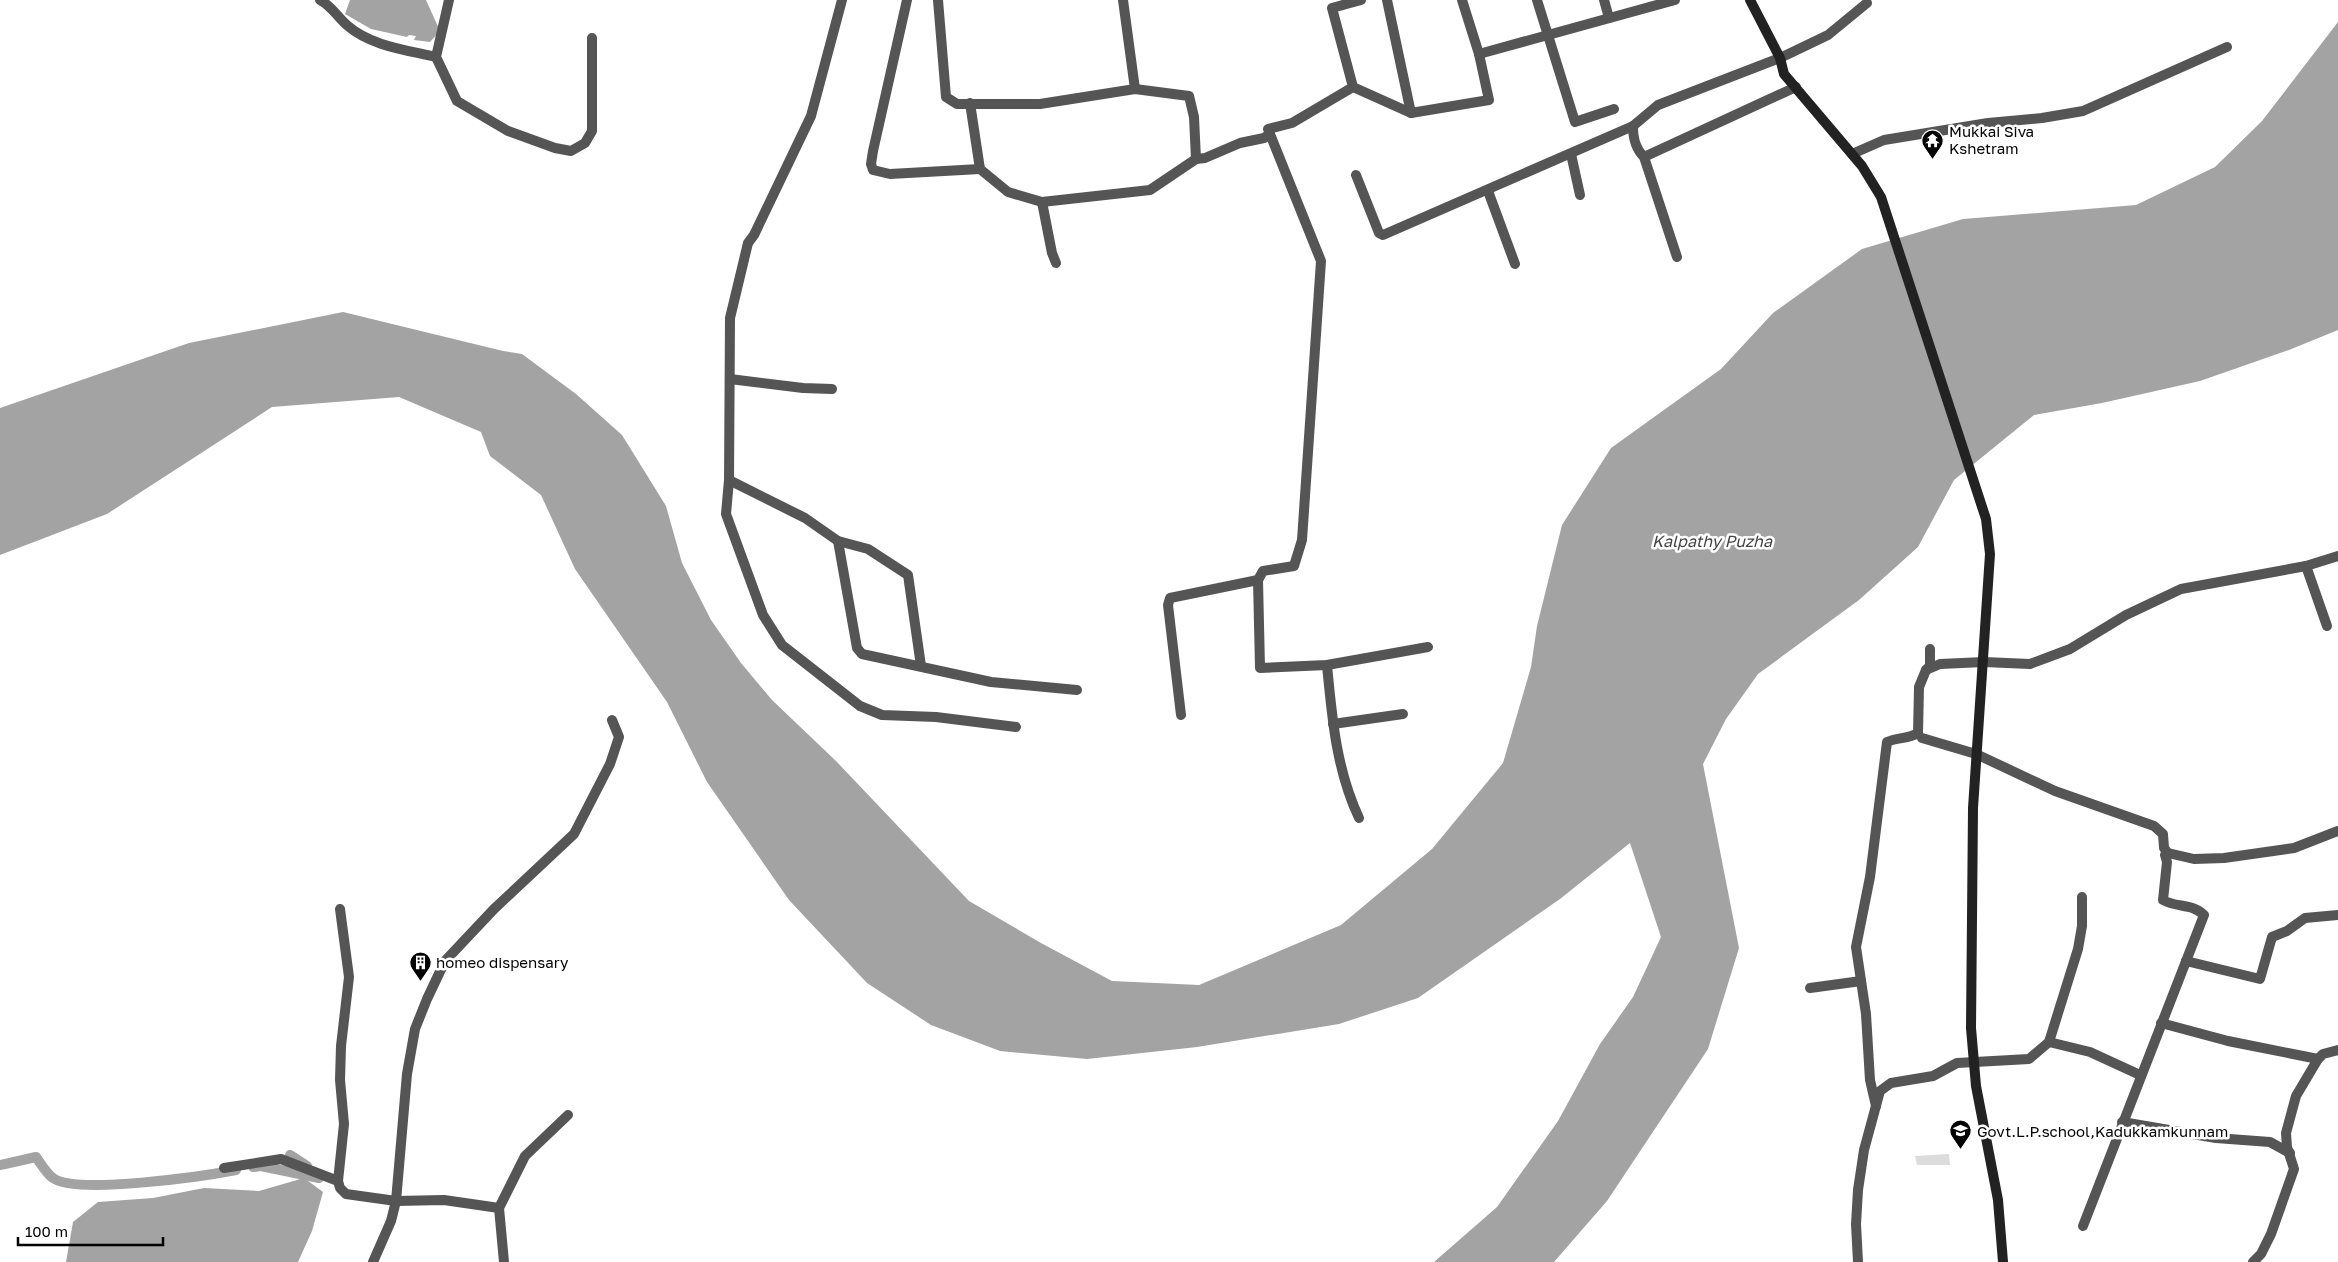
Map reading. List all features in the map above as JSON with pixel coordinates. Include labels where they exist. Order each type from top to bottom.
[{"type":"main road","points":[[1750,0],[1780,58],[1784,74],[1852,154],[1881,197],[1986,519],[1990,554],[1973,808],[1971,1018],[1976,1086],[1998,1200],[2003,1262]]},
{"type":"street","points":[[320,0],[328,4],[348,26],[375,42],[436,57]]},
{"type":"street","points":[[449,0],[436,57],[456,101],[508,131],[555,148],[571,151],[585,143],[592,131],[592,38]]},
{"type":"street","points":[[842,0],[811,116],[754,235],[748,243],[730,318],[729,480],[726,514],[763,615],[782,646],[860,706],[882,714],[936,717],[1016,727]]},
{"type":"street","points":[[907,0],[873,151],[871,164],[873,170],[890,174],[980,169]]},
{"type":"street","points":[[938,0],[946,97],[957,104],[1040,104],[1135,89],[1189,96],[1194,117],[1196,159]]},
{"type":"street","points":[[1123,0],[1135,89]]},
{"type":"street","points":[[1353,87],[1332,8],[1361,0]]},
{"type":"street","points":[[1386,0],[1411,113]]},
{"type":"street","points":[[1353,87],[1411,113],[1489,100],[1479,54],[1462,0]]},
{"type":"street","points":[[1537,0],[1575,122],[1614,109]]},
{"type":"street","points":[[1604,0],[1610,18]]},
{"type":"street","points":[[1479,54],[1676,0]]},
{"type":"street","points":[[1356,175],[1382,235],[1633,126],[1658,104],[1780,58],[1828,35],[1866,3]]},
{"type":"street","points":[[1852,154],[1884,140],[1988,122],[2042,118],[2083,111],[2227,47]]},
{"type":"street","points":[[1353,87],[1292,123],[1268,129],[1321,261],[1302,540],[1294,566],[1263,571],[1258,580],[1260,668],[1327,664],[1428,648]]},
{"type":"street","points":[[1644,157],[1796,87]]},
{"type":"street","points":[[970,103],[980,169],[1008,192],[1042,202],[1150,190],[1196,159],[1205,158],[1240,143],[1264,138],[1270,134]]},
{"type":"street","points":[[1633,126],[1638,151],[1644,157],[1677,257]]},
{"type":"street","points":[[1571,154],[1580,195]]},
{"type":"street","points":[[1488,190],[1515,264]]},
{"type":"street","points":[[1042,202],[1052,253],[1056,263]]},
{"type":"street","points":[[730,378],[803,388],[832,389]]},
{"type":"street","points":[[729,480],[805,518],[838,541],[868,549],[908,575],[921,666]]},
{"type":"street","points":[[838,541],[857,648],[862,654],[991,682],[1077,690]]},
{"type":"street","points":[[1926,670],[1940,664],[1984,662],[2030,664],[2070,648],[2126,615],[2181,589],[2306,566],[2338,556]]},
{"type":"street","points":[[2306,566],[2327,626]]},
{"type":"street","points":[[1182,715],[1168,605],[1170,598],[1258,580]]},
{"type":"street","points":[[1876,1106],[1870,1080],[1866,1014],[1856,946],[1870,877],[1887,742],[1894,738],[1913,737],[1918,733],[1919,687],[1926,670],[1930,666],[1930,649]]},
{"type":"street","points":[[1327,664],[1333,724],[1341,773],[1359,818]]},
{"type":"street","points":[[1333,724],[1403,714]]},
{"type":"street","points":[[373,1262],[391,1221],[396,1200],[407,1074],[415,1029],[427,999],[445,961],[494,909],[574,834],[610,764],[618,737],[612,720]]},
{"type":"street","points":[[1922,738],[1976,754],[2055,791],[2154,826],[2163,834],[2164,848],[2168,853],[2194,859],[2224,858],[2294,848],[2338,831]]},
{"type":"street","points":[[2083,1226],[2140,1074],[2204,915],[2196,907],[2170,904],[2163,900],[2167,862],[2165,855]]},
{"type":"street","points":[[1858,1262],[1856,1224],[1858,1190],[1864,1150],[1880,1091],[1891,1083],[1933,1076],[1957,1063],[2030,1060],[2049,1042],[2078,949],[2082,926],[2082,896]]},
{"type":"street","points":[[340,909],[349,977],[341,1046],[340,1080],[344,1124],[338,1181],[340,1188],[346,1194],[396,1200],[444,1200],[499,1208]]},
{"type":"street","points":[[2186,961],[2260,979],[2272,937],[2287,931],[2305,918],[2338,915]]},
{"type":"street","points":[[1810,988],[1861,981]]},
{"type":"street","points":[[2161,1023],[2228,1041],[2318,1059]]},
{"type":"street","points":[[2049,1042],[2090,1052],[2140,1074]]},
{"type":"street","points":[[2253,1262],[2261,1254],[2271,1234],[2294,1169],[2286,1133],[2296,1096],[2318,1059],[2324,1054],[2338,1050]]},
{"type":"street","points":[[504,1262],[499,1208],[525,1156],[568,1115]]},
{"type":"street","points":[[2122,1122],[2216,1138],[2270,1142],[2290,1153]]},
{"type":"street","points":[[224,1168],[281,1159],[338,1181]]},
{"type":"shaded area","points":[[1949,1154],[1950,1165],[1917,1165],[1915,1156]]},
{"type":"water","points":[[350,0],[426,0],[440,31],[430,42],[414,40],[416,36],[409,35],[407,37],[371,29],[345,14]]},
{"type":"water","name":"Kalpathy Puzha","points":[[2338,22],[2338,330],[2289,350],[2200,381],[2102,403],[2034,415],[1954,480],[1918,547],[1859,600],[1758,674],[1726,719],[1703,764],[1739,948],[1708,1049],[1607,1201],[1554,1262],[1434,1262],[1497,1207],[1558,1121],[1600,1044],[1633,997],[1661,937],[1630,843],[1560,899],[1418,998],[1339,1024],[1197,1047],[1087,1059],[1000,1051],[931,1025],[867,983],[789,900],[707,782],[667,702],[575,569],[541,495],[490,456],[481,432],[399,397],[272,407],[107,514],[0,555],[0,408],[189,343],[343,312],[522,354],[576,394],[622,435],[666,506],[682,563],[711,620],[741,663],[772,700],[836,761],[969,901],[1041,943],[1112,981],[1199,985],[1341,925],[1432,849],[1503,763],[1531,667],[1537,626],[1562,525],[1611,448],[1721,369],[1773,313],[1862,249],[1963,219],[2136,205],[2215,167],[2262,121]]},
{"type":"water","points":[[304,1178],[323,1192],[312,1231],[298,1262],[66,1262],[73,1222],[98,1202],[153,1198],[204,1188],[259,1191]]},
{"type":"waterway","points":[[290,1155],[307,1166]]},
{"type":"waterway","points":[[0,1165],[36,1157],[53,1178],[66,1183],[87,1185],[142,1183],[236,1170]]},
{"type":"waterway","points":[[253,1167],[261,1166],[319,1178]]},
{"type":"place","name":"Mukkai Siva Kshetram","points":[[1933,159]]},
{"type":"place","name":"homeo dispensary","points":[[420,981]]},
{"type":"place","name":"Govt.L.P.school,Kadukkamkunnam","points":[[1961,1150]]}]
